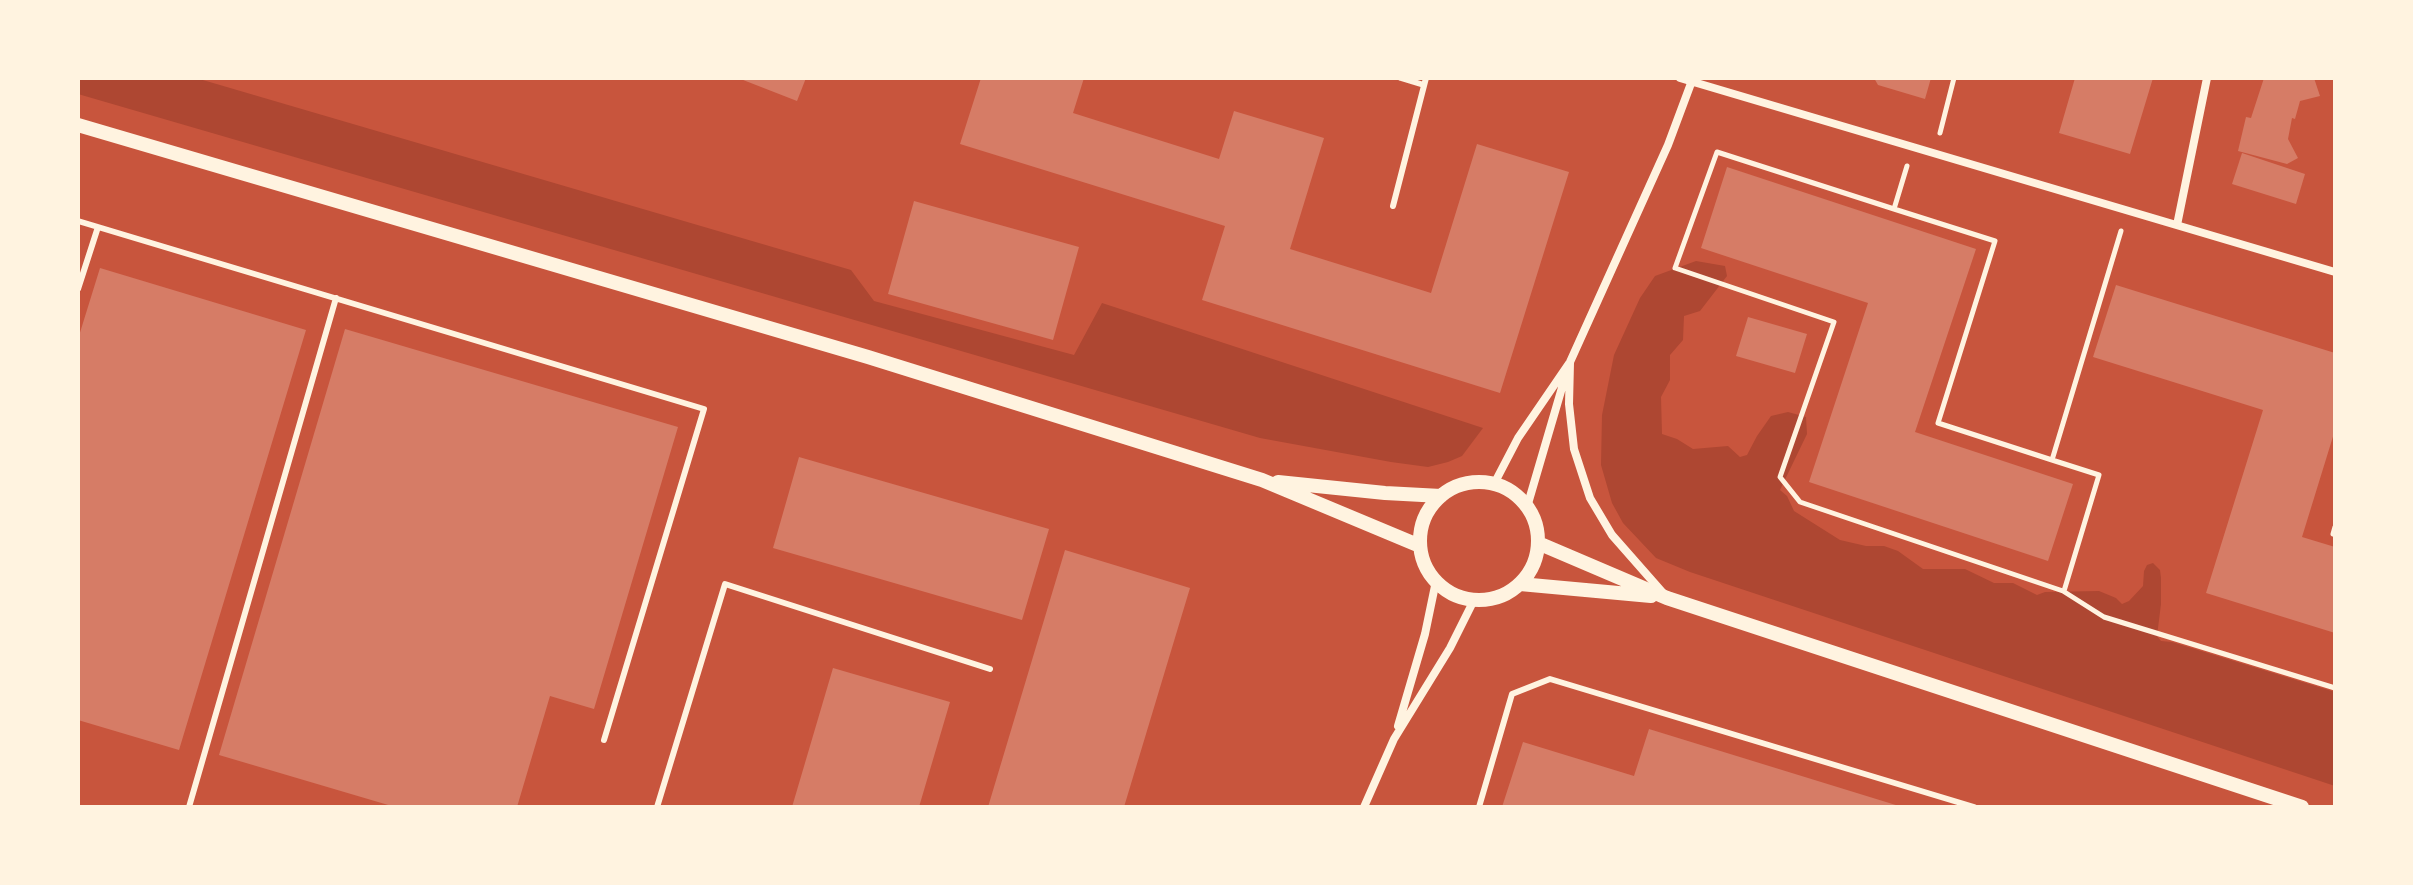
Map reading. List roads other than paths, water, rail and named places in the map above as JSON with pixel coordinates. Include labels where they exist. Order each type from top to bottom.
[{"type":"street","points":[[1680,78],[2335,272]]},
{"type":"street","points":[[2177,225],[2207,78]]},
{"type":"street","points":[[1527,507],[1570,362],[1662,158],[1693,80]]},
{"type":"street","points":[[78,125],[852,353],[1262,480],[1420,546]]},
{"type":"street","points":[[1494,484],[1518,438],[1570,362]]},
{"type":"street","points":[[1570,362],[1569,404],[1574,449],[1590,498],[1612,535],[1667,598]]},
{"type":"street","points":[[1262,480],[1441,496]]},
{"type":"street","points":[[1466,484],[1494,484],[1518,497],[1527,507],[1537,531],[1538,543],[1529,572],[1520,584],[1491,599],[1474,600],[1447,591],[1436,581],[1423,559],[1421,532],[1431,506],[1441,496],[1466,484]]},
{"type":"street","points":[[1538,543],[1667,598],[2302,807]]},
{"type":"street","points":[[1364,807],[1394,739],[1425,634],[1436,581]]},
{"type":"street","points":[[1520,584],[1667,598]]},
{"type":"street","points":[[1394,739],[1450,648],[1474,600]]},
{"type":"lane","points":[[1393,206],[1425,82],[1401,78]]},
{"type":"lane","points":[[78,221],[704,409],[604,740]]},
{"type":"lane","points":[[78,289],[98,227]]},
{"type":"lane","points":[[189,807],[336,298]]},
{"type":"lane","points":[[657,807],[725,584],[990,669]]},
{"type":"lane","points":[[1479,807],[1512,694],[1550,679],[1974,807]]}]
